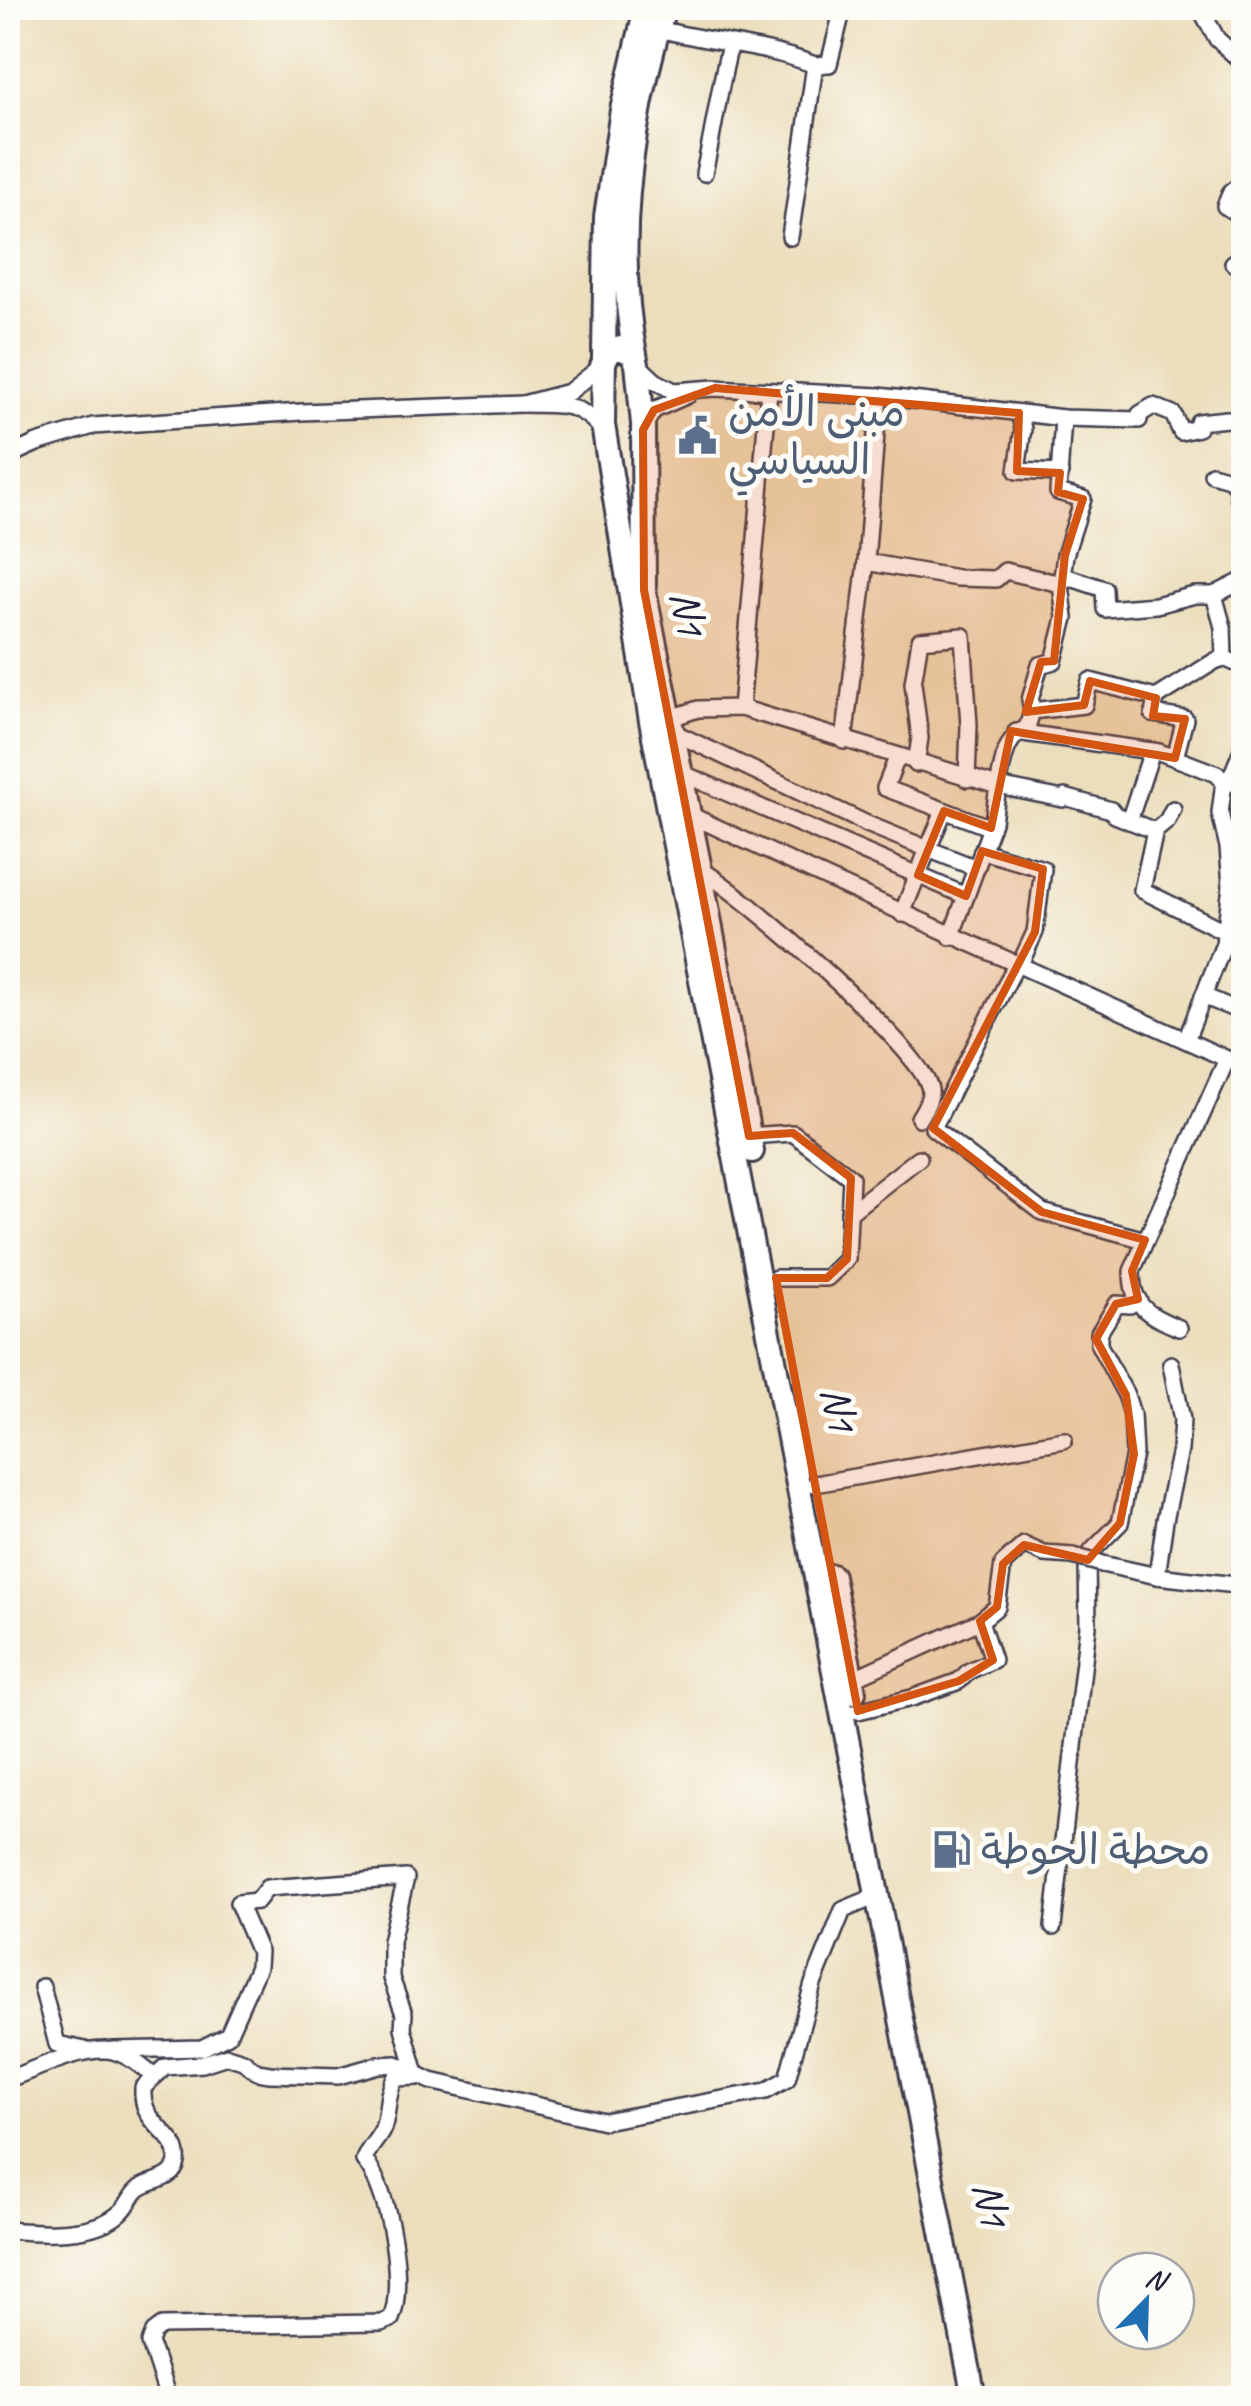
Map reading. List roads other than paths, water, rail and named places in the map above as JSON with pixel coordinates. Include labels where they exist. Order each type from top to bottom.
[{"type":"highway","name":"N1","points":[[646,8],[622,110],[606,217],[604,432],[650,721],[974,2398]]},
{"type":"highway","points":[[637,364],[625,294],[630,167],[661,18]]},
{"type":"highway","points":[[602,366],[609,352],[620,348],[632,353],[637,364]]},
{"type":"highway","name":"N1","points":[[637,364],[643,430],[644,590],[990,2398]]},
{"type":"highway","points":[[604,432],[610,441],[622,446],[635,442],[643,430]]},
{"type":"street","points":[[661,18],[730,46],[786,54],[815,65],[829,64],[844,8]]},
{"type":"street","points":[[1200,8],[1217,39],[1244,64]]},
{"type":"street","points":[[704,173],[730,46]]},
{"type":"street","points":[[790,237],[815,65]]},
{"type":"street","points":[[1244,182],[1231,192],[1225,206],[1244,218]]},
{"type":"street","points":[[637,364],[655,381],[674,391],[714,388],[879,396],[1063,418],[1139,420],[1140,414],[1153,406],[1173,414],[1182,432],[1198,428],[1198,422],[1244,422]]},
{"type":"street","points":[[523,404],[569,392],[602,366]]},
{"type":"street","points":[[643,430],[662,404],[714,388]]},
{"type":"street","points":[[742,708],[769,391]]},
{"type":"street","points":[[844,741],[866,562],[879,396]]},
{"type":"street","points":[[8,456],[93,426],[301,412],[572,405],[604,432]]},
{"type":"street","points":[[1019,413],[1023,429],[1017,471],[1060,473]]},
{"type":"street","points":[[951,937],[991,828],[1008,746],[1016,732],[1027,728],[1040,665],[1054,661],[1065,618],[1062,579],[1083,499],[1058,492],[1063,418]]},
{"type":"street","points":[[1212,474],[1239,488],[1238,496],[1244,503]]},
{"type":"street","points":[[866,562],[975,579],[996,579],[1005,571],[1062,579],[1104,589],[1105,610],[1156,606],[1195,595],[1214,596],[1244,580]]},
{"type":"street","points":[[1214,596],[1223,628],[1224,658]]},
{"type":"street","points":[[916,764],[920,738],[913,683],[920,640],[963,636],[969,725],[967,779]]},
{"type":"street","points":[[1032,711],[1084,706],[1090,681],[1156,698],[1224,658]]},
{"type":"street","points":[[1224,658],[1244,666]]},
{"type":"street","points":[[1156,698],[1153,714],[1185,719],[1175,758]]},
{"type":"street","points":[[672,725],[698,709],[742,708],[967,779],[1063,799],[1065,796],[1111,810],[1114,815],[1155,831]]},
{"type":"street","points":[[672,725],[867,824],[976,868]]},
{"type":"street","points":[[1016,732],[1152,751],[1217,774],[1232,786]]},
{"type":"street","points":[[1186,1040],[1226,933],[1231,886],[1220,813],[1244,745]]},
{"type":"street","points":[[1128,820],[1152,751]]},
{"type":"street","points":[[898,758],[885,788],[991,828]]},
{"type":"street","points":[[679,772],[966,896]]},
{"type":"street","points":[[1173,809],[1155,831],[1142,890],[1244,941]]},
{"type":"street","points":[[902,914],[944,810]]},
{"type":"street","points":[[688,814],[951,937],[1019,963],[1244,1064]]},
{"type":"street","points":[[982,851],[1043,869],[1035,932],[933,1128],[1042,1212],[1144,1240]]},
{"type":"street","points":[[700,868],[759,911],[866,1008],[903,1050],[930,1086],[929,1100],[919,1118]]},
{"type":"street","points":[[1203,996],[1244,1012]]},
{"type":"street","points":[[1179,1328],[1148,1314],[1138,1299],[1132,1271],[1227,1059]]},
{"type":"street","points":[[749,1136],[793,1134],[851,1178],[847,1260],[828,1278],[776,1278]]},
{"type":"street","points":[[849,1214],[919,1158]]},
{"type":"street","points":[[1053,1928],[1088,1626],[1087,1562],[1092,1551],[1120,1524],[1134,1454],[1132,1414],[1098,1337],[1116,1304],[1130,1305],[1138,1299]]},
{"type":"street","points":[[1157,1576],[1182,1420],[1171,1364]]},
{"type":"street","points":[[815,1484],[1064,1440]]},
{"type":"street","points":[[852,1679],[980,1621],[997,1608],[1003,1564],[1024,1544],[1044,1554],[1059,1552],[1157,1576],[1244,1586]]},
{"type":"street","points":[[858,1711],[959,1681],[969,1670],[992,1660],[980,1621]]},
{"type":"street","points":[[42,1987],[56,2044],[75,2050],[202,2048],[228,2035],[258,1967],[259,1952],[238,1903],[257,1901],[267,1888],[406,1878],[391,1941],[390,1978],[404,2014],[403,2028],[417,2076]]},
{"type":"street","points":[[8,2230],[66,2232],[101,2224],[120,2213],[143,2185],[171,2173],[177,2164],[176,2150],[163,2129],[146,2114],[142,2101],[143,2088],[165,2067],[202,2064],[227,2056],[258,2072],[338,2076],[396,2064],[417,2076],[604,2121],[766,2091],[788,2079],[813,1984],[843,1910],[879,1895]]},
{"type":"street","points":[[8,2079],[74,2056],[106,2050],[123,2055],[154,2077]]},
{"type":"street","points":[[168,2398],[150,2343],[154,2332],[162,2326],[391,2320],[398,2304],[390,2235],[382,2191],[364,2160],[369,2145],[383,2131],[387,2093],[395,2078],[417,2076]]},
{"type":"place","name":"مبنى الأمن السياسي","points":[[698,436]]},
{"type":"place","name":"محطة الحوطة","points":[[951,1850]]}]
